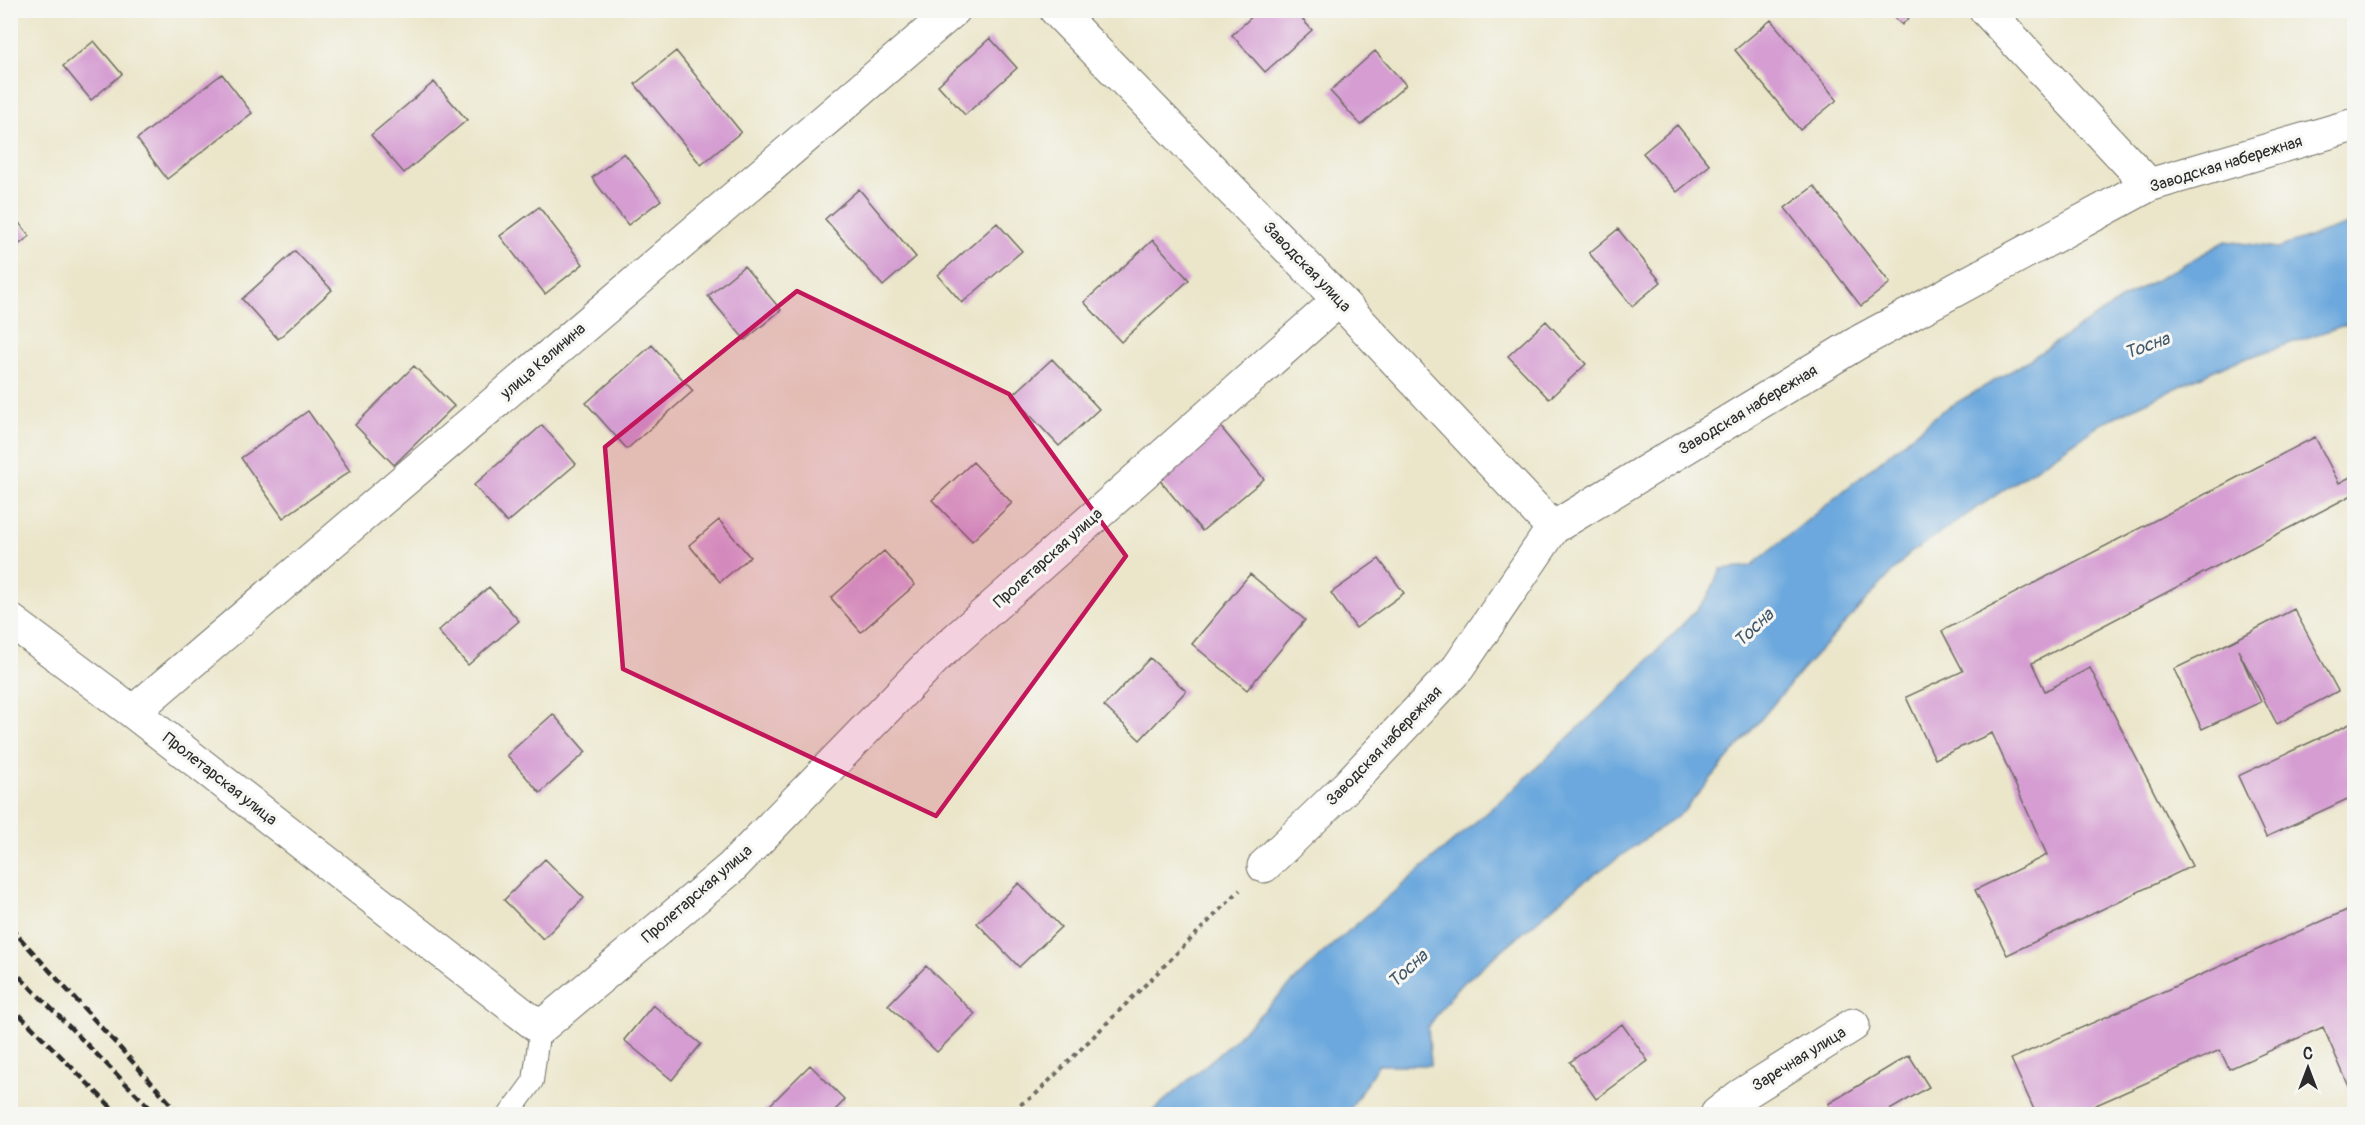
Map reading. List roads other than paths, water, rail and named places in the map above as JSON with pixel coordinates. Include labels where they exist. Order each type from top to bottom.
[{"type":"street","name":"улица Калинина","points":[[133,712],[954,10]]},
{"type":"street","name":"Заводская улица","points":[[1056,10],[1340,300],[1553,528]]},
{"type":"street","points":[[1986,10],[2150,185]]},
{"type":"street","name":"Заводская набережная","points":[[1264,866],[1346,787],[1458,668],[1553,528],[1860,342],[2150,185],[2355,125]]},
{"type":"street","name":"Пролетарская улица","points":[[10,621],[133,712],[540,1028],[731,868],[936,657],[1340,300]]},
{"type":"street","name":"Заречная улица","points":[[1717,1114],[1740,1096],[1853,1025]]},
{"type":"lane","points":[[509,1114],[533,1081],[540,1028]]},
{"type":"water","name":"Тосна","points":[[2354,222],[2354,322],[2223,366],[2104,422],[1909,554],[1803,669],[1683,812],[1578,886],[1456,989],[1428,1027],[1431,1065],[1378,1065],[1347,1114],[1149,1114],[1228,1046],[1323,953],[1515,788],[1628,681],[1706,600],[1721,569],[1751,566],[1942,411],[2018,367],[2127,296],[2226,241],[2277,248]]},
{"type":"railway","points":[[10,927],[180,1114]]},
{"type":"railway","points":[[10,967],[156,1114]]},
{"type":"railway","points":[[10,1005],[118,1114]]}]
